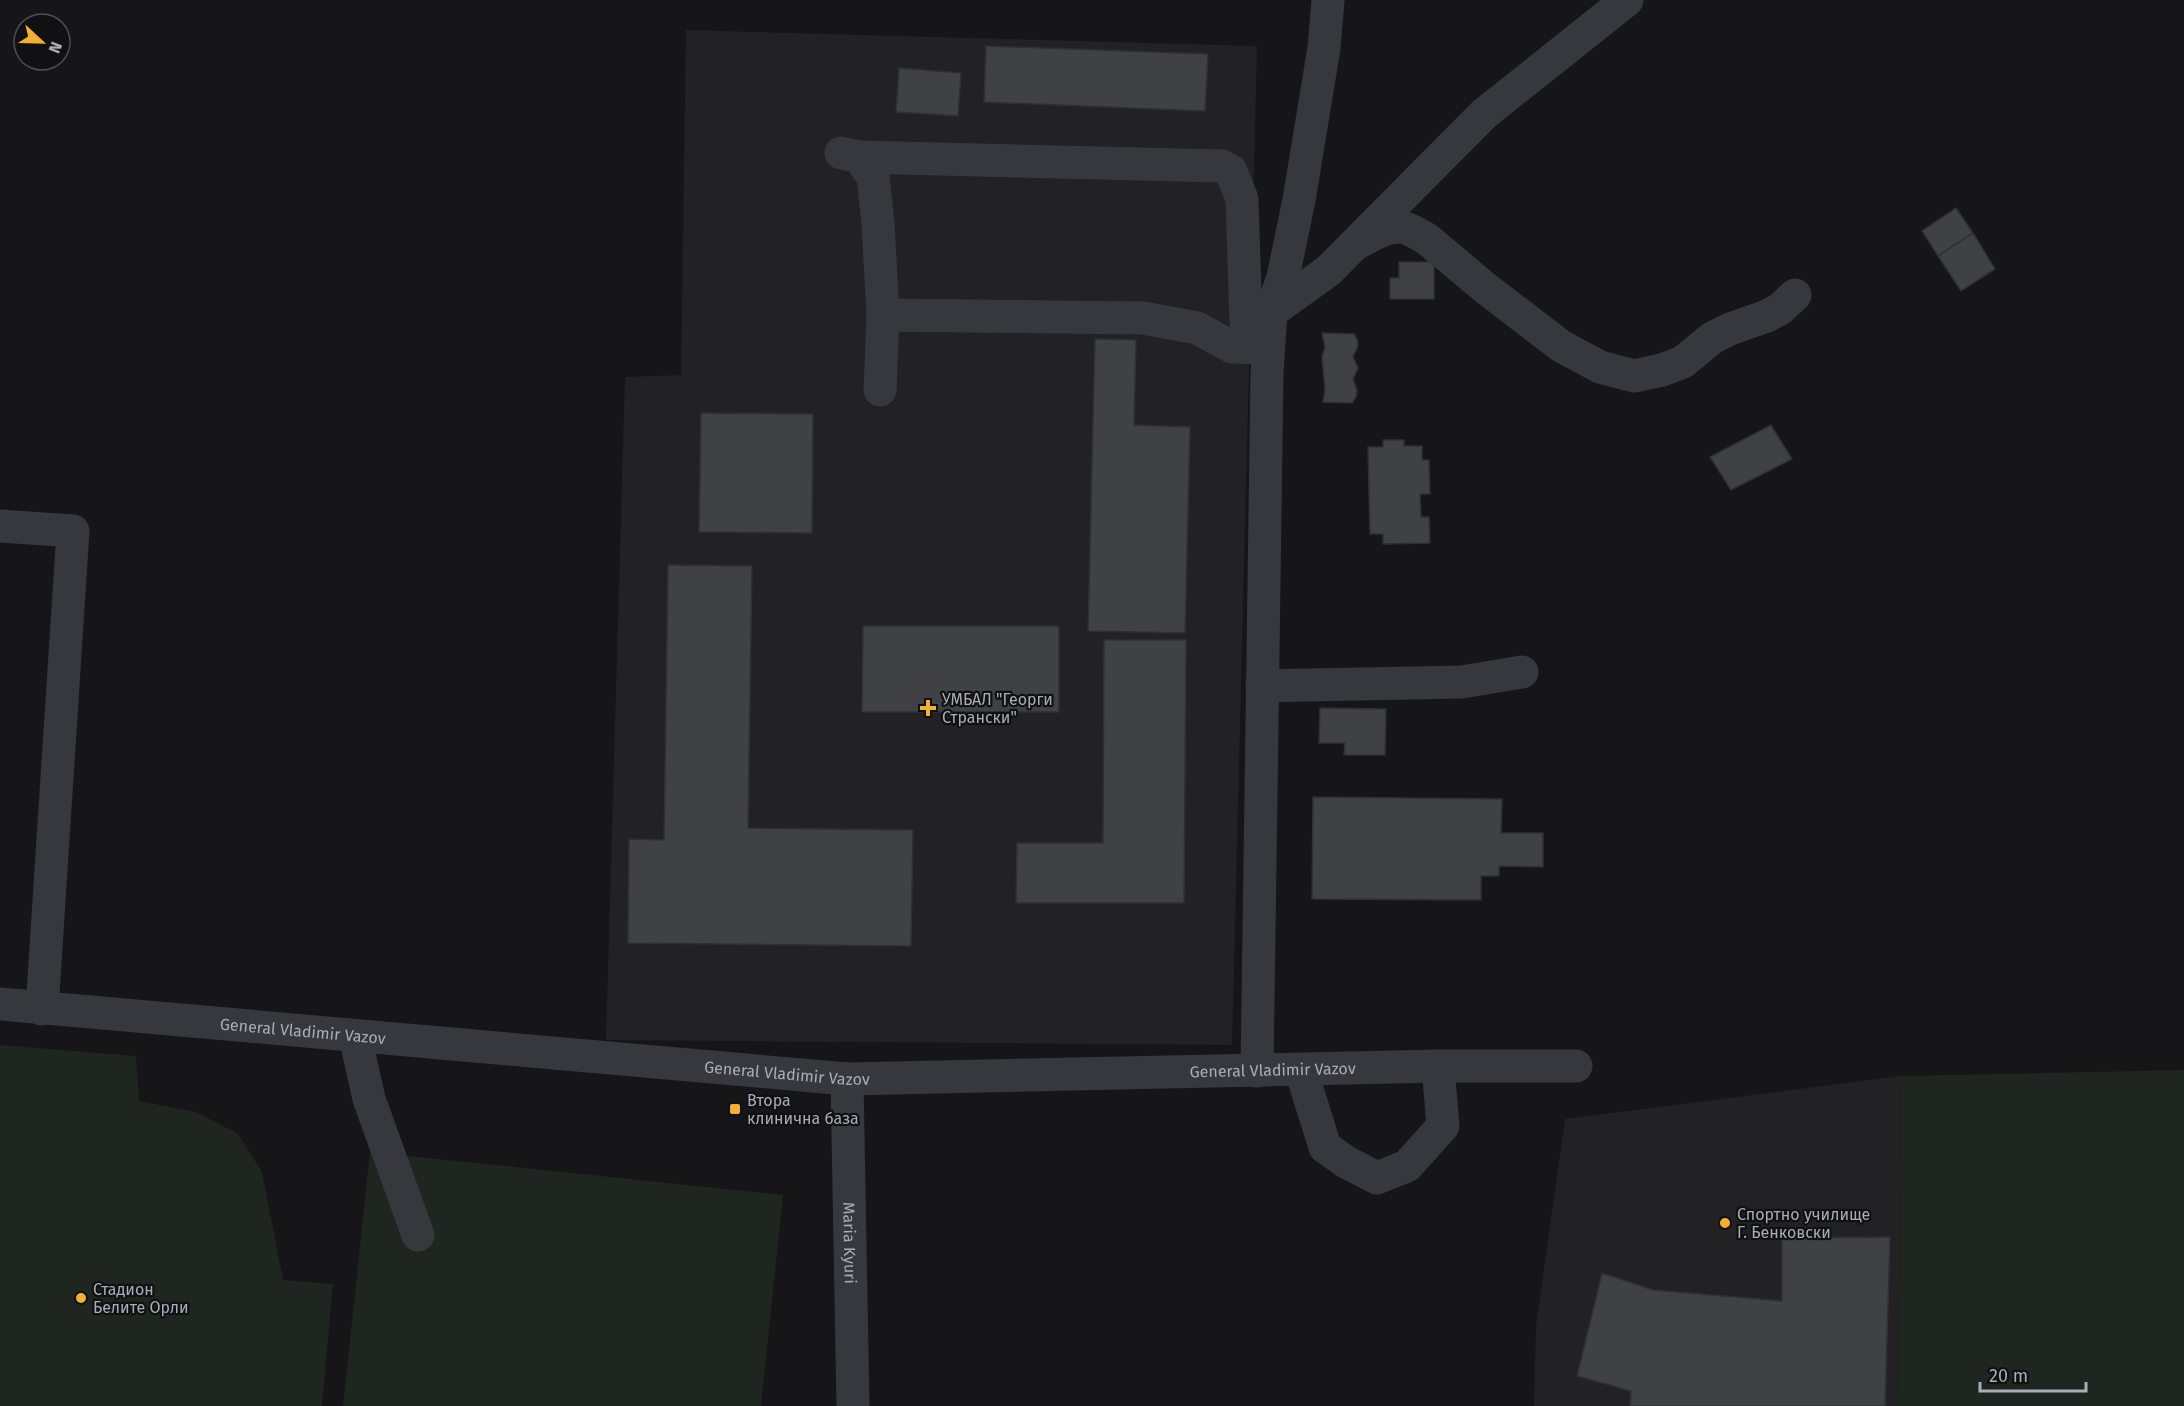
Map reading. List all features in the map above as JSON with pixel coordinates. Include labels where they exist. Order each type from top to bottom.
[{"type":"street","points":[[1257,1071],[1268,348],[1271,312],[1283,277],[1299,200],[1324,48],[1328,0]]},
{"type":"street","points":[[1271,312],[1328,271],[1484,114],[1627,0]]},
{"type":"street","points":[[880,390],[883,315],[873,177],[848,155],[1222,165],[1231,171],[1242,199],[1246,323],[1268,348]]},
{"type":"street","points":[[1354,245],[1389,229],[1402,227],[1410,230],[1427,239],[1484,287],[1562,346],[1600,367],[1635,376],[1683,362],[1712,338],[1767,316],[1796,296]]},
{"type":"street","points":[[883,315],[1143,318],[1197,328],[1232,347],[1268,348]]},
{"type":"street","points":[[0,526],[73,531],[42,1009]]},
{"type":"street","points":[[1262,686],[1462,682],[1522,672]]},
{"type":"street","name":"General Vladimir Vazov","points":[[0,1004],[847,1079],[1438,1066],[1576,1066]]},
{"type":"street","points":[[355,1036],[369,1099],[418,1235]]},
{"type":"street","points":[[1301,1070],[1324,1147],[1346,1162],[1377,1178],[1407,1166],[1443,1126],[1438,1066]]},
{"type":"street","name":"Maria Kyuri","points":[[847,1079],[853,1406]]},
{"type":"shaded area","name":"УМБАЛ \"Георги Странски\"","points":[[686,30],[1257,46],[1232,1045],[606,1040],[625,377],[681,375]]},
{"type":"shaded area","points":[[0,1045],[136,1056],[139,1101],[196,1112],[238,1134],[262,1172],[283,1280],[333,1284],[322,1406],[0,1406]]},
{"type":"shaded area","points":[[2184,1070],[2184,1406],[1898,1406],[1901,1076]]},
{"type":"shaded area","name":"Спортно училище Г. Бенковски","points":[[1901,1076],[1898,1406],[1534,1406],[1536,1326],[1565,1119]]},
{"type":"shaded area","points":[[370,1152],[783,1195],[761,1406],[343,1406]]},
{"type":"building","points":[[986,46],[1208,54],[1205,111],[984,102]]},
{"type":"building","points":[[899,68],[961,73],[958,116],[896,112]]},
{"type":"building","points":[[1956,208],[1973,233],[1938,256],[1922,231]]},
{"type":"building","points":[[1973,233],[1995,269],[1961,291],[1938,256]]},
{"type":"building","points":[[1399,262],[1434,262],[1434,299],[1390,299],[1390,278],[1399,278]]},
{"type":"building","points":[[1322,333],[1354,334],[1357,339],[1358,346],[1353,357],[1358,368],[1353,379],[1357,390],[1352,403],[1323,402],[1325,389],[1322,357],[1325,347]]},
{"type":"building","points":[[1095,339],[1136,340],[1134,425],[1190,427],[1185,633],[1088,631]]},
{"type":"building","points":[[701,413],[813,414],[812,533],[699,532]]},
{"type":"building","points":[[1771,425],[1792,459],[1731,490],[1710,457]]},
{"type":"building","points":[[1383,440],[1404,440],[1404,446],[1422,446],[1422,460],[1429,460],[1430,494],[1420,494],[1421,517],[1429,517],[1430,543],[1383,544],[1383,534],[1370,534],[1368,447],[1383,447]]},
{"type":"building","points":[[668,565],[752,566],[748,828],[913,830],[911,946],[628,943],[629,839],[664,840]]},
{"type":"building","points":[[863,626],[1059,626],[1059,712],[862,712]]},
{"type":"building","points":[[1104,640],[1186,640],[1184,903],[1016,903],[1017,843],[1103,843]]},
{"type":"building","points":[[1320,708],[1386,709],[1385,755],[1344,755],[1345,743],[1319,743]]},
{"type":"building","points":[[1313,797],[1502,799],[1501,833],[1543,833],[1543,867],[1499,866],[1499,876],[1481,876],[1481,900],[1312,899]]},
{"type":"building","points":[[1890,1237],[1885,1406],[1630,1406],[1631,1391],[1577,1376],[1602,1273],[1653,1290],[1782,1301],[1782,1238]]},
{"type":"place","name":"УМБАЛ \"Георги Странски\"","points":[[928,708]]},
{"type":"place","name":"Втора клинична база","points":[[735,1109]]},
{"type":"place","name":"Спортно училище Г. Бенковски","points":[[1725,1223]]},
{"type":"place","name":"Стадион Белите Орли","points":[[81,1298]]}]
